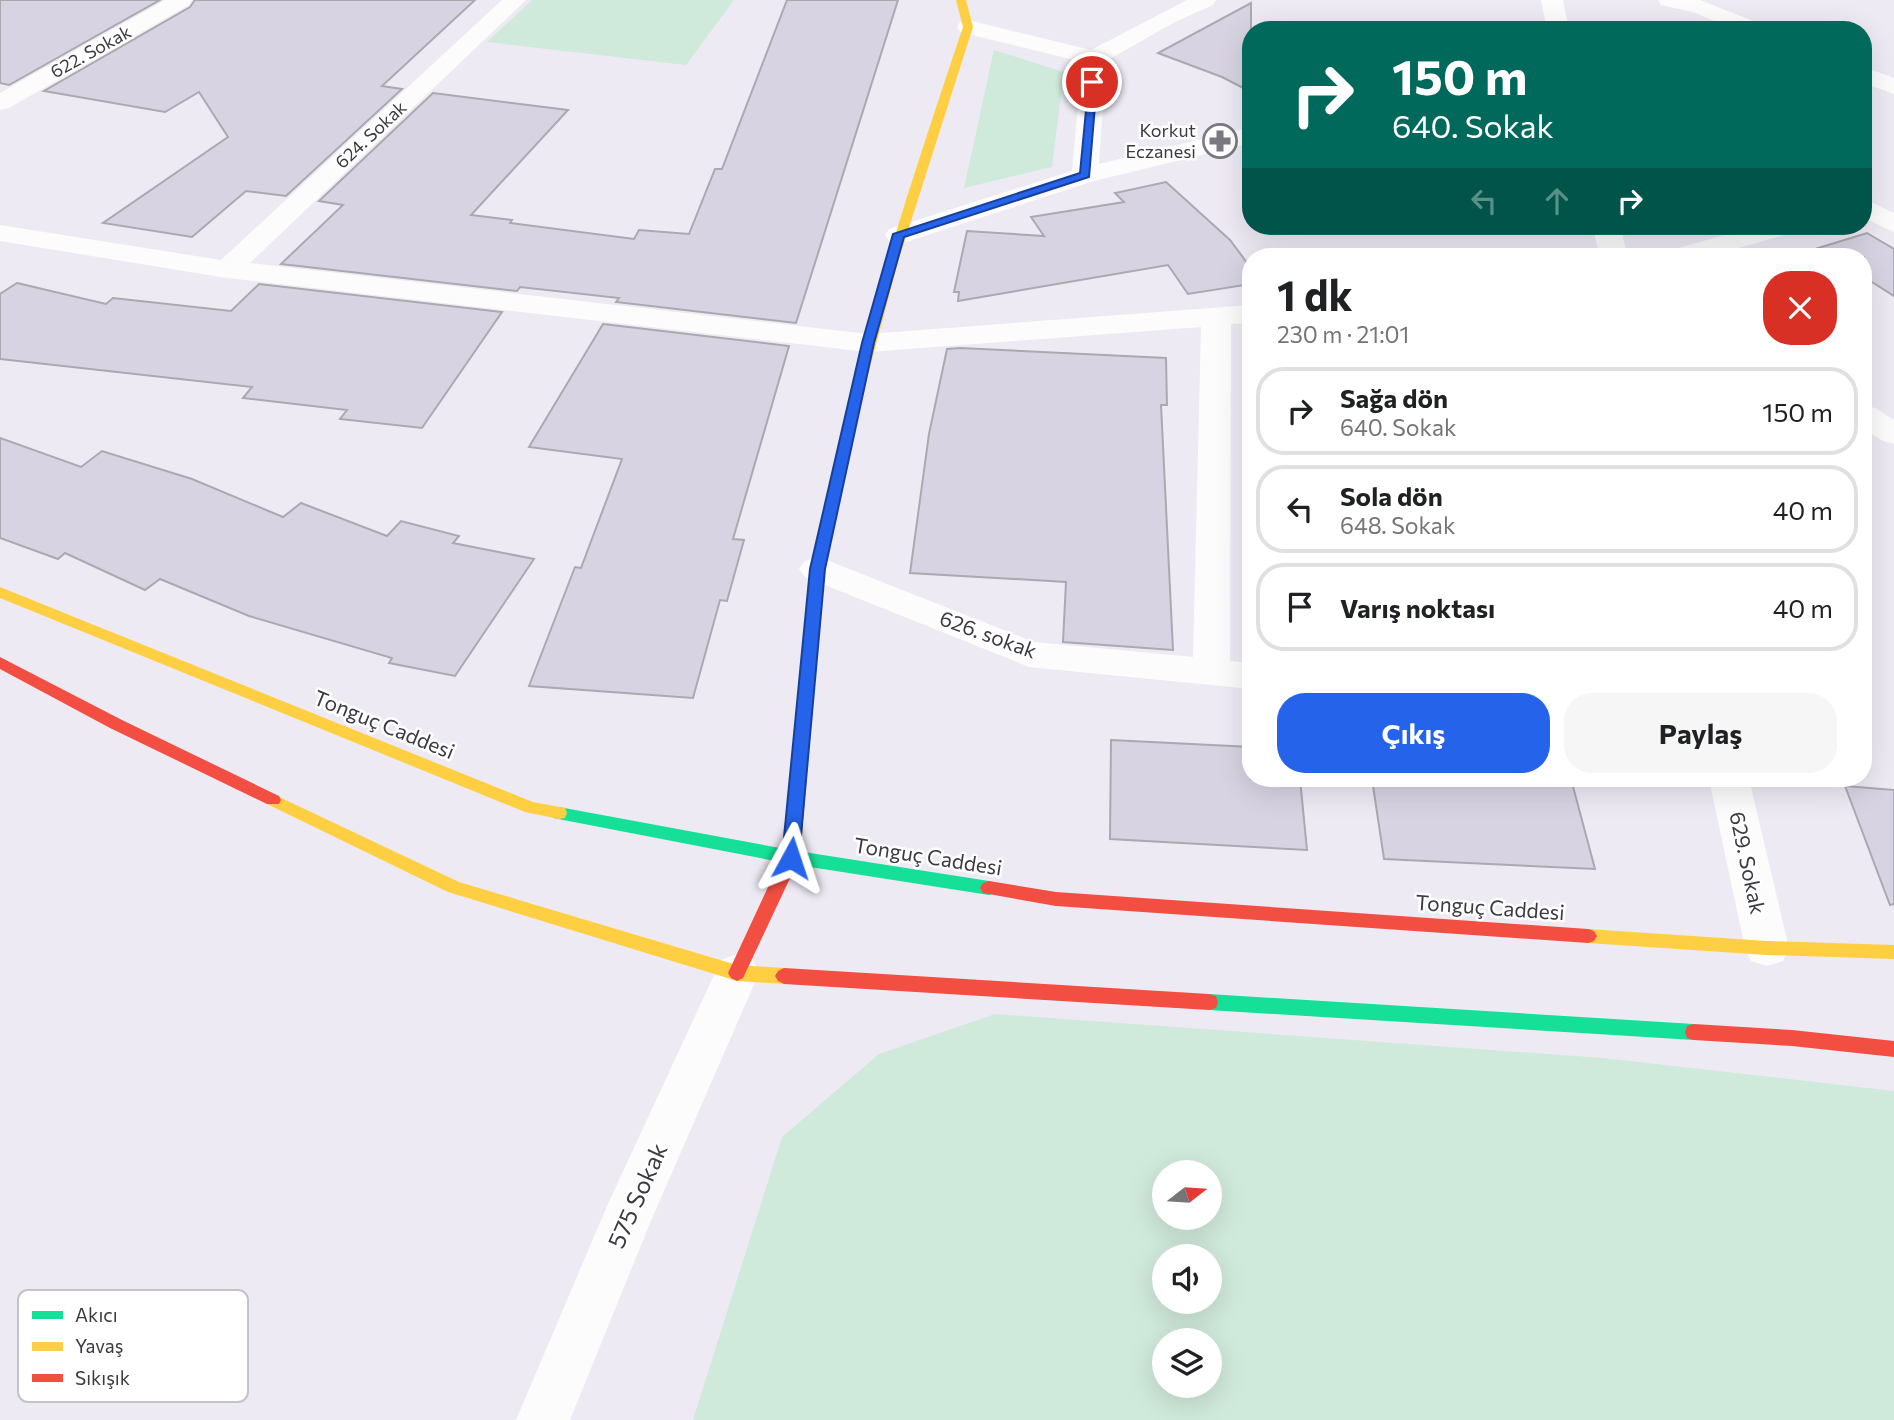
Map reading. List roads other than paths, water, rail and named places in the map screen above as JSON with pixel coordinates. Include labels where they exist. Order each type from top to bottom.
[{"type":"main road","points":[[737,973],[791,858],[817,569],[868,343],[965,9]]},
{"type":"main road","name":"Tonguç Caddesi","points":[[0,592],[531,808],[791,858],[1056,899],[1767,948],[1894,952]]},
{"type":"main road","points":[[0,662],[116,724],[454,887],[737,973],[1792,1038],[1894,1049]]},
{"type":"street","name":"622. Sokak","points":[[0,103],[181,0]]},
{"type":"street","name":"624. Sokak","points":[[227,269],[515,0]]},
{"type":"street","points":[[1094,58],[1167,17],[1205,0]]},
{"type":"street","points":[[1552,0],[1556,21]]},
{"type":"street","points":[[1669,0],[1700,8],[1732,21]]},
{"type":"street","points":[[1700,8],[1743,0]]},
{"type":"street","points":[[965,9],[1094,58]]},
{"type":"street","points":[[1085,175],[1094,58]]},
{"type":"street","points":[[1872,77],[1894,87]]},
{"type":"street","points":[[899,234],[1085,175],[1242,137]]},
{"type":"street","points":[[1872,202],[1894,195]]},
{"type":"street","points":[[1872,210],[1894,224]]},
{"type":"street","points":[[0,233],[227,269],[868,343],[1242,315]]},
{"type":"street","points":[[1709,248],[1754,235]]},
{"type":"street","points":[[1211,673],[1216,318]]},
{"type":"street","points":[[1872,420],[1894,434]]},
{"type":"street","name":"626. sokak","points":[[817,569],[1029,654],[1242,675]]},
{"type":"street","name":"629. Sokak","points":[[1731,787],[1767,948]]},
{"type":"street","name":"575 Sokak","points":[[543,1420],[625,1223],[737,973]]},
{"type":"place","name":"Korkut Eczanesi","points":[[1220,141]]}]
